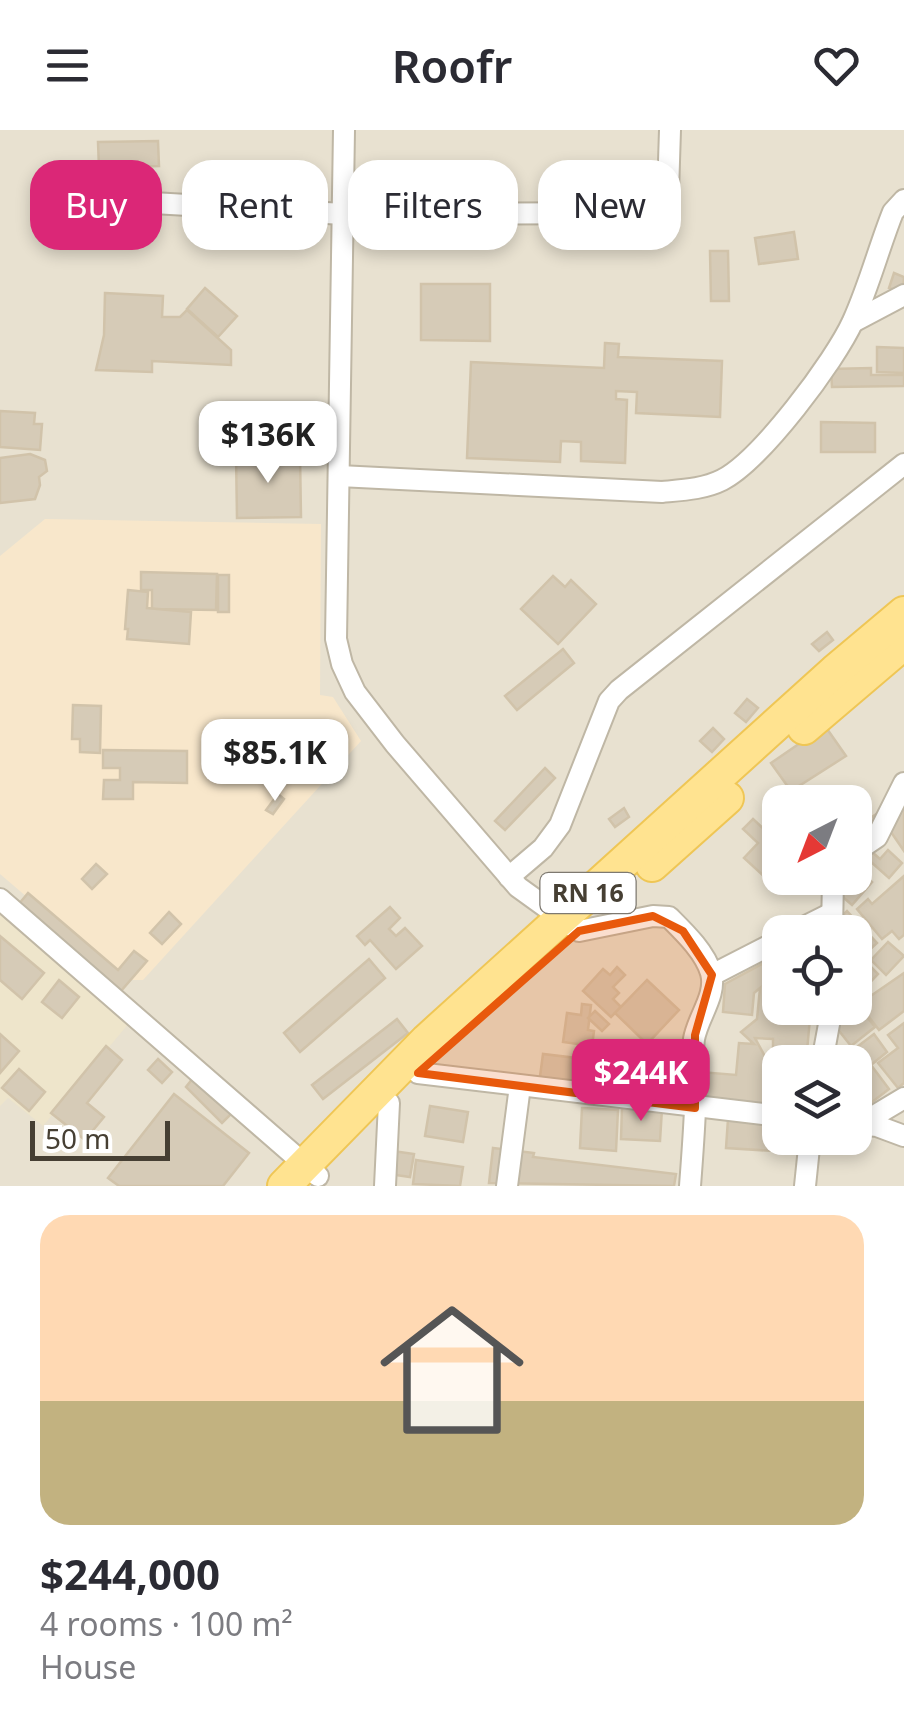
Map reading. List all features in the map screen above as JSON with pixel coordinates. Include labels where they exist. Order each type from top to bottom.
[{"type":"main road","name":"RN 16","points":[[304,1178],[389,1103],[570,924],[904,613]]},
{"type":"main road","name":"RN 16","points":[[304,1178],[427,1040],[904,643]]},
{"type":"street","points":[[344,130],[336,639],[342,664],[355,692],[395,744],[518,887],[570,924],[669,918],[694,944],[712,974],[710,1000],[695,1035],[690,1186]]},
{"type":"street","points":[[162,203],[343,214],[644,212],[668,193],[670,130]]},
{"type":"street","points":[[339,476],[662,492],[721,481],[744,466],[766,444],[802,400],[853,322],[893,212],[904,200]]},
{"type":"street","points":[[853,322],[904,295]]},
{"type":"street","points":[[509,877],[543,848],[560,825],[610,702],[619,690],[904,464]]},
{"type":"street","points":[[872,840],[904,783]]},
{"type":"street","points":[[0,899],[304,1178]]},
{"type":"street","points":[[712,974],[762,949]]},
{"type":"street","points":[[418,1074],[762,1114]]},
{"type":"street","points":[[507,1186],[520,1086]]},
{"type":"street","points":[[872,1116],[904,1098]]},
{"type":"street","points":[[388,1184],[389,1103]]},
{"type":"street","points":[[872,1128],[904,1136]]},
{"type":"street","points":[[804,1186],[808,1155]]},
{"type":"highlighted area","points":[[653,916],[683,931],[712,975],[695,1035],[695,1108],[418,1073],[579,931]]},
{"type":"shaded area","points":[[0,130],[904,130],[904,1186],[0,1186]]},
{"type":"shaded area","points":[[45,519],[321,524],[320,695],[333,697],[361,741],[143,980],[124,980],[0,874],[0,556]]},
{"type":"shaded area","points":[[0,909],[130,1022],[43,1126],[8,1098],[0,1106]]},
{"type":"building","points":[[158,141],[159,160],[99,160],[98,142]]},
{"type":"building","points":[[794,232],[798,259],[759,264],[755,238]]},
{"type":"building","points":[[710,251],[728,251],[729,301],[711,301]]},
{"type":"building","points":[[894,273],[904,277],[903,293],[889,288]]},
{"type":"building","points":[[421,284],[490,284],[490,341],[421,340]]},
{"type":"building","points":[[205,288],[237,316],[218,337],[187,309]]},
{"type":"building","points":[[105,293],[163,296],[162,317],[180,317],[187,310],[231,350],[231,365],[152,361],[152,372],[96,370],[104,335]]},
{"type":"building","points":[[605,343],[619,344],[618,357],[722,361],[720,417],[636,413],[637,392],[616,391],[616,399],[627,400],[625,463],[581,461],[581,442],[561,441],[560,462],[467,458],[471,362],[604,368]]},
{"type":"building","points":[[877,347],[904,348],[904,373],[877,372]]},
{"type":"building","points":[[871,368],[871,375],[904,375],[904,386],[832,387],[831,369]]},
{"type":"building","points":[[0,411],[35,413],[34,424],[42,424],[40,450],[0,447]]},
{"type":"building","points":[[821,422],[875,423],[875,452],[821,452]]},
{"type":"building","points":[[30,454],[45,460],[47,471],[39,477],[35,499],[0,503],[0,458]]},
{"type":"building","points":[[236,455],[300,455],[301,517],[237,518]]},
{"type":"building","points":[[141,572],[217,574],[216,610],[152,609],[152,590],[141,590]]},
{"type":"building","points":[[218,575],[229,575],[229,612],[218,612]]},
{"type":"building","points":[[553,576],[565,587],[571,580],[596,604],[558,644],[521,609]]},
{"type":"building","points":[[128,590],[148,592],[147,608],[191,612],[189,644],[127,639]]},
{"type":"building","points":[[827,632],[833,640],[819,651],[812,644]]},
{"type":"building","points":[[563,649],[574,663],[517,710],[505,696]]},
{"type":"building","points":[[747,699],[758,708],[746,722],[735,713]]},
{"type":"building","points":[[73,705],[101,706],[100,753],[80,752],[80,739],[72,739]]},
{"type":"building","points":[[825,726],[846,756],[800,785],[787,785],[771,763]]},
{"type":"building","points":[[713,728],[724,739],[712,752],[700,741]]},
{"type":"building","points":[[103,750],[187,751],[187,783],[133,782],[133,799],[103,799],[104,780],[120,780],[120,768],[103,768]]},
{"type":"building","points":[[545,768],[555,778],[505,830],[495,821]]},
{"type":"building","points":[[278,794],[284,799],[273,814],[266,810]]},
{"type":"building","points":[[904,795],[904,851],[891,832],[879,840],[872,830],[872,817]]},
{"type":"building","points":[[624,808],[629,817],[615,827],[609,819]]},
{"type":"building","points":[[753,819],[762,827],[762,874],[744,858],[758,843],[743,829]]},
{"type":"building","points":[[888,850],[902,863],[889,878],[872,863],[872,852],[880,859]]},
{"type":"building","points":[[96,864],[107,874],[92,889],[82,879]]},
{"type":"building","points":[[904,876],[904,935],[899,939],[892,931],[882,939],[872,927],[872,915],[862,915],[857,909],[868,899],[872,904]]},
{"type":"building","points":[[28,893],[118,970],[134,951],[147,961],[121,991],[18,905]]},
{"type":"building","points":[[841,895],[861,895],[852,905]]},
{"type":"building","points":[[390,907],[400,918],[389,929],[396,936],[405,928],[422,946],[396,969],[370,940],[365,945],[357,936]]},
{"type":"building","points":[[169,912],[181,924],[162,944],[150,933]]},
{"type":"building","points":[[0,936],[44,973],[22,999],[0,980]]},
{"type":"building","points":[[888,942],[904,956],[886,975],[872,959]]},
{"type":"building","points":[[369,959],[385,978],[300,1052],[284,1033]]},
{"type":"building","points":[[762,964],[762,1025],[809,1025],[808,1045],[773,1045],[773,1039],[755,1038],[762,1051],[762,1109],[699,1104],[701,1072],[736,1075],[739,1043],[754,1044],[741,1032],[757,1019],[760,988],[754,993],[752,1015],[723,1012],[725,984]]},
{"type":"building","points":[[617,967],[625,975],[613,987],[619,993],[613,999],[621,1007],[611,1017],[583,991],[603,969],[610,975]]},
{"type":"building","points":[[904,973],[904,1011],[879,1030],[872,1021],[872,995]]},
{"type":"building","points":[[59,980],[79,997],[62,1018],[42,1002]]},
{"type":"building","points":[[647,980],[679,1010],[647,1044],[615,1013]]},
{"type":"building","points":[[582,1004],[591,1005],[588,1030],[594,1031],[586,1090],[539,1084],[543,1054],[577,1058],[578,1044],[563,1042],[567,1013],[581,1015]]},
{"type":"building","points":[[595,1011],[609,1024],[602,1031],[588,1018]]},
{"type":"building","points":[[397,1019],[408,1033],[323,1099],[312,1085]]},
{"type":"building","points":[[872,1023],[875,1027],[850,1045],[836,1027]]},
{"type":"building","points":[[904,1023],[904,1083],[898,1088],[878,1063],[898,1048],[888,1035]]},
{"type":"building","points":[[0,1034],[19,1051],[0,1073]]},
{"type":"building","points":[[874,1034],[887,1052],[872,1064],[872,1045],[860,1045]]},
{"type":"building","points":[[106,1046],[122,1060],[87,1103],[104,1117],[85,1140],[51,1113]]},
{"type":"building","points":[[158,1059],[172,1072],[162,1083],[148,1070]]},
{"type":"building","points":[[872,1066],[889,1089],[872,1102]]},
{"type":"building","points":[[19,1069],[45,1092],[29,1111],[2,1088]]},
{"type":"building","points":[[193,1078],[232,1113],[222,1123],[186,1087]]},
{"type":"building","points":[[174,1094],[249,1153],[223,1186],[119,1186],[108,1178]]},
{"type":"building","points":[[430,1106],[468,1112],[463,1142],[425,1136]]},
{"type":"building","points":[[622,1107],[662,1109],[660,1141],[621,1139]]},
{"type":"building","points":[[582,1108],[618,1110],[616,1151],[580,1148]]},
{"type":"building","points":[[728,1119],[762,1120],[762,1150],[726,1148]]},
{"type":"building","points":[[493,1148],[534,1153],[533,1157],[676,1174],[674,1186],[489,1183]]},
{"type":"building","points":[[393,1151],[414,1154],[410,1177],[389,1174]]},
{"type":"building","points":[[416,1160],[463,1167],[460,1186],[413,1184]]}]
